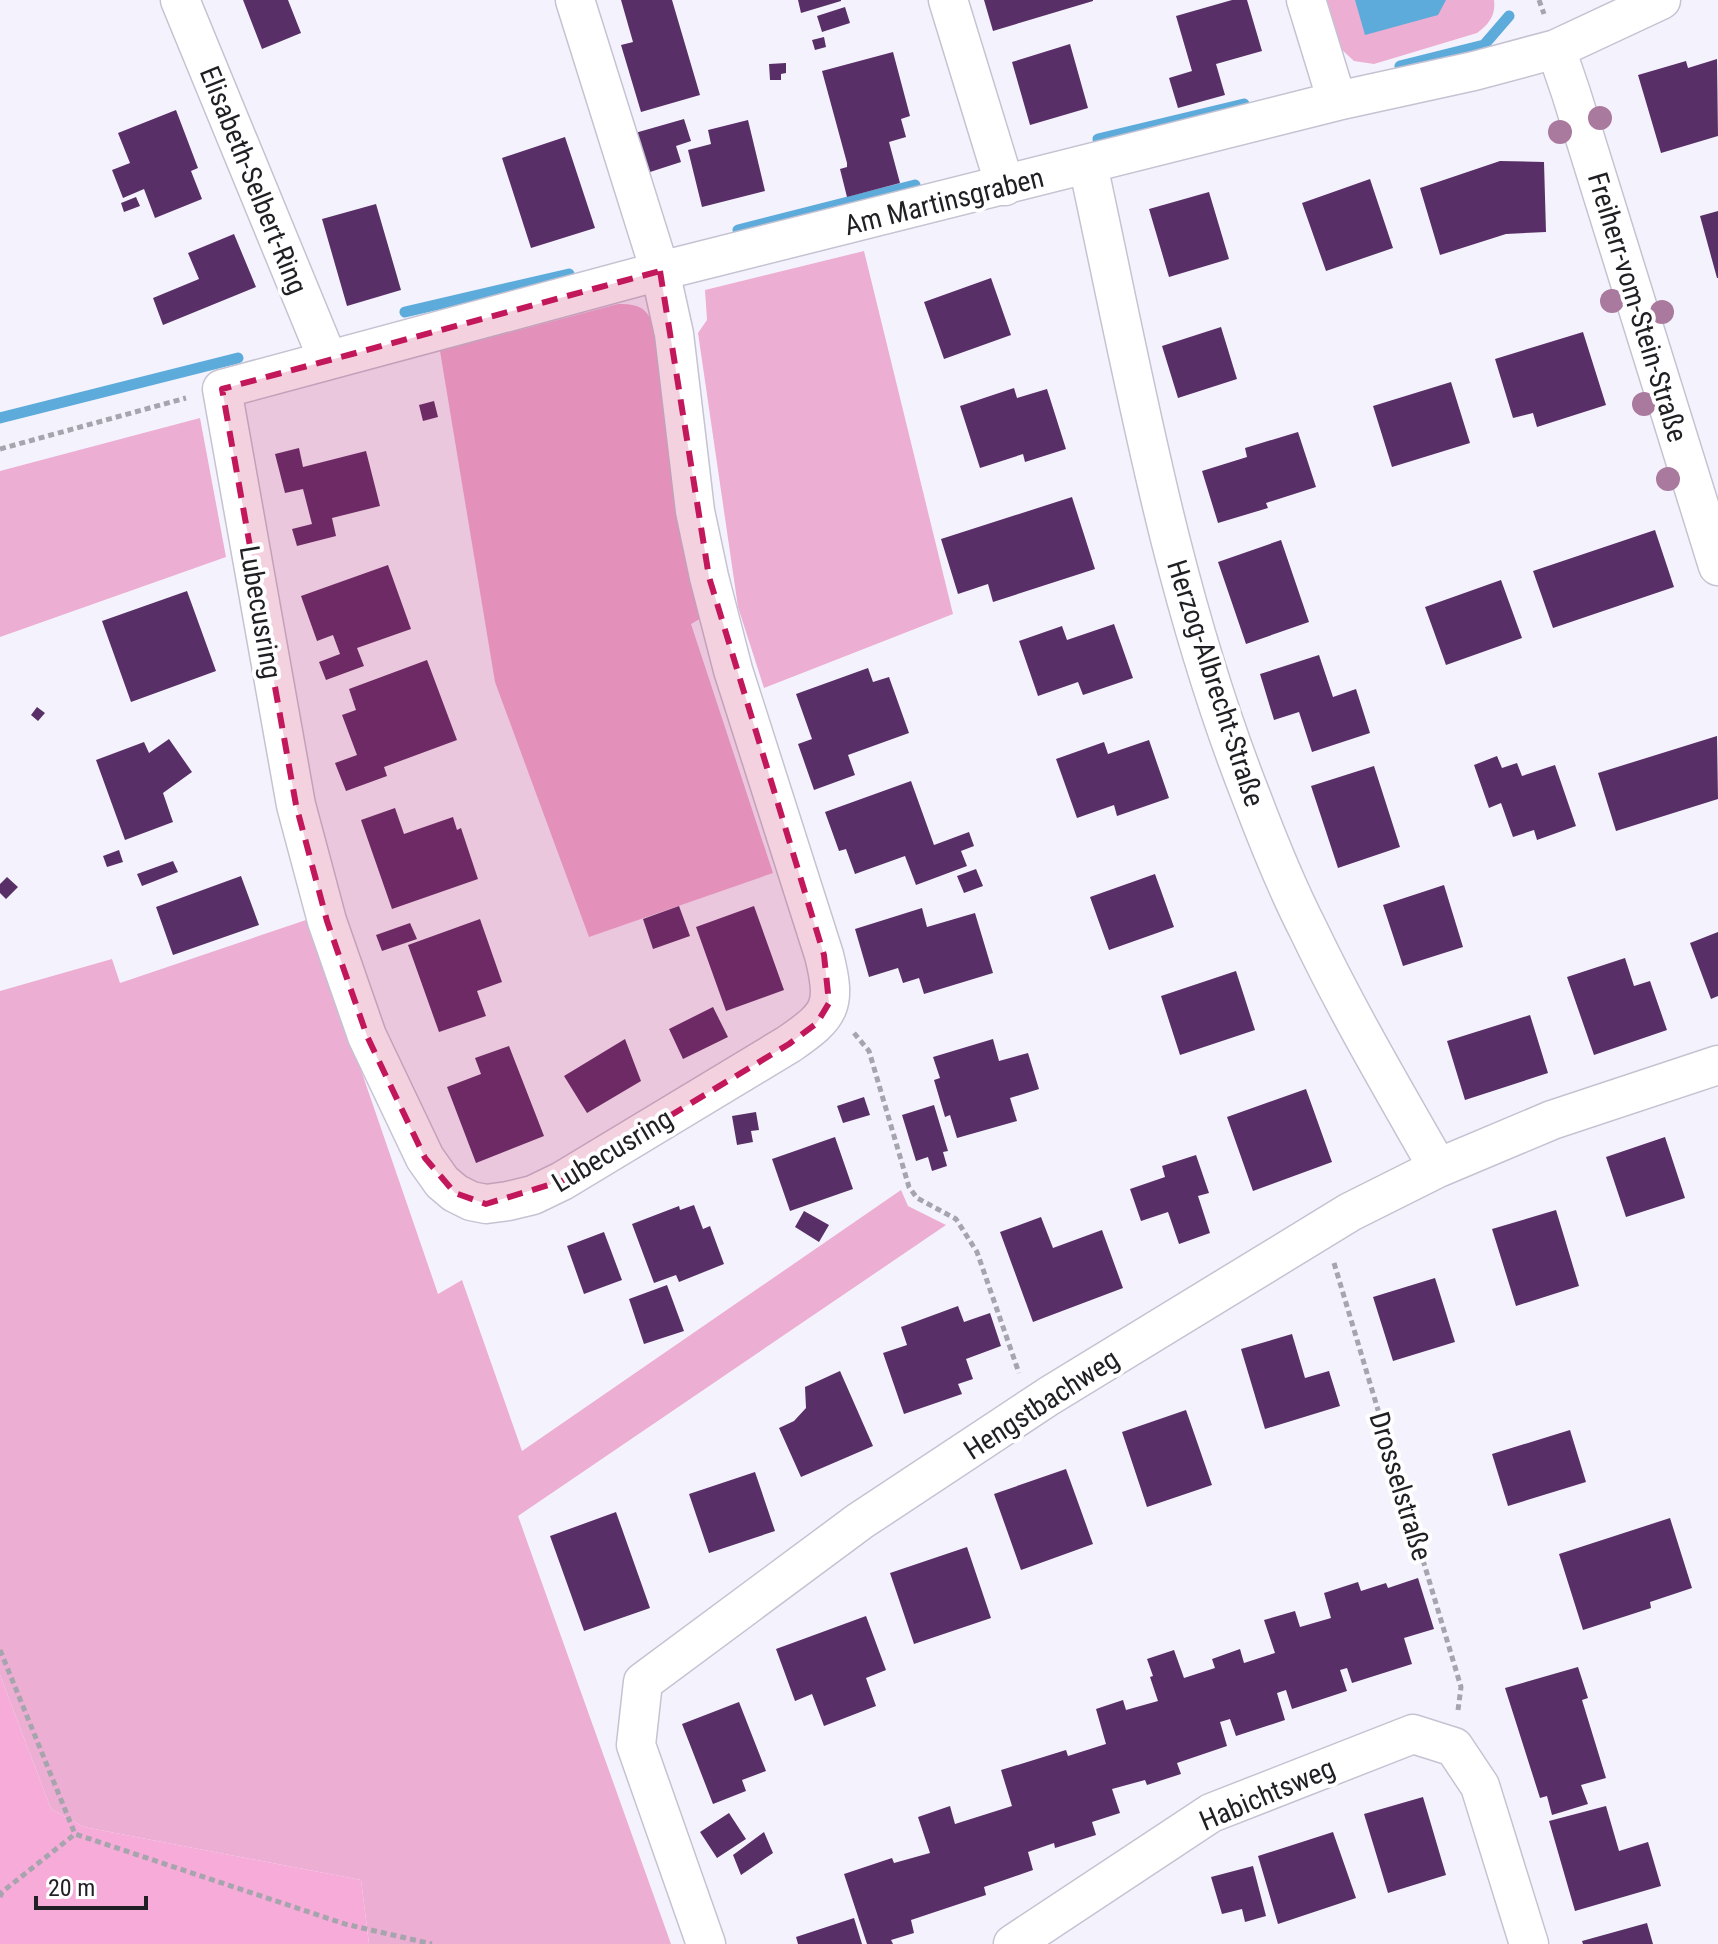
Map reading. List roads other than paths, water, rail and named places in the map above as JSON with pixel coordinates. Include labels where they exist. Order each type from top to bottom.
[{"type":"street","name":"Elisabeth-Selbert-Ring","points":[[180,0],[328,360]]},
{"type":"street","points":[[575,0],[660,271]]},
{"type":"street","points":[[948,0],[1005,186]]},
{"type":"street","points":[[1306,0],[1337,101]]},
{"type":"street","name":"Am Martinsgraben","points":[[222,389],[660,271],[1556,49],[1661,0]]},
{"type":"street","name":"Freiherr-vom-Stein-Straße","points":[[1556,49],[1718,566]]},
{"type":"street","name":"Herzog-Albrecht-Straße","points":[[1088,165],[1166,526],[1183,592],[1234,751],[1308,930],[1438,1168]]},
{"type":"street","name":"Lubecusring","points":[[222,389],[296,805],[327,921],[367,1036],[425,1158],[442,1182],[471,1201],[486,1204],[520,1199],[562,1181],[789,1044],[825,1014],[831,990],[824,955],[733,670],[709,577],[695,511],[674,334],[660,271]]},
{"type":"street","name":"Hengstbachweg","points":[[706,1944],[636,1745],[643,1682],[860,1521],[1032,1408],[1360,1207],[1438,1168],[1552,1120],[1718,1065]]},
{"type":"street","name":"Habichtsweg","points":[[1013,1944],[1211,1813],[1413,1734],[1454,1747],[1480,1786],[1529,1944]]},
{"type":"water","points":[[1355,0],[1446,0],[1438,15],[1365,35]]},
{"type":"waterway","points":[[1400,66],[1484,45],[1509,16]]},
{"type":"waterway","points":[[1098,139],[1244,104]]},
{"type":"waterway","points":[[738,230],[915,185]]},
{"type":"waterway","points":[[405,312],[569,274]]},
{"type":"waterway","points":[[0,418],[238,358]]}]
